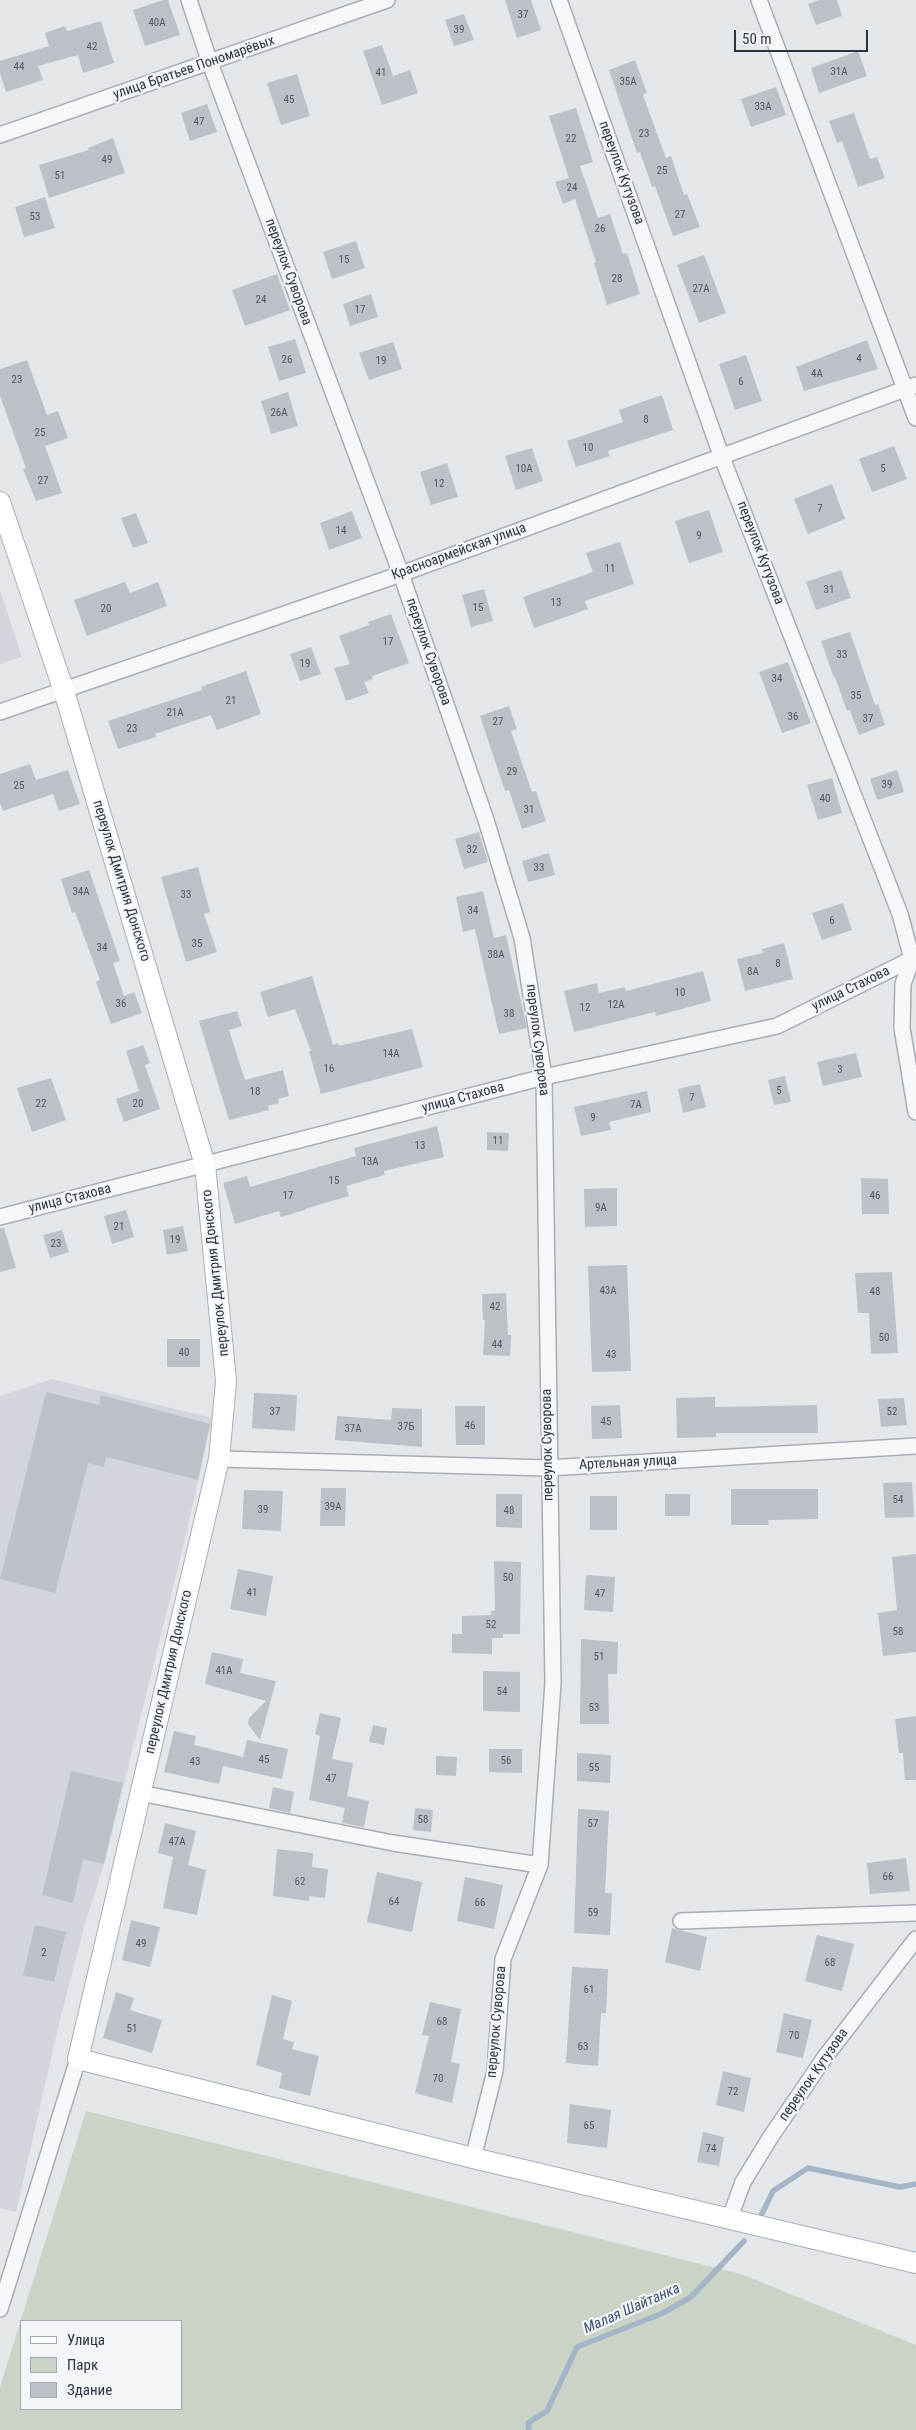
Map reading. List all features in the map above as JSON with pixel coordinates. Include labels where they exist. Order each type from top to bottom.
[{"type":"street","name":"переулок Суворова","points":[[189,0],[210,63],[401,574],[486,820],[522,938],[544,1077],[548,1468],[553,1682],[540,1865],[503,1959],[495,2071],[473,2158]]},
{"type":"street","name":"улица Братьев Пономарёвых","points":[[0,135],[387,0]]},
{"type":"street","name":"переулок Кутузова","points":[[559,0],[721,455],[900,914],[914,958]]},
{"type":"street","points":[[759,0],[911,387],[916,418]]},
{"type":"street","name":"Красноармейская улица","points":[[0,712],[401,574],[721,455],[911,387]]},
{"type":"street","name":"переулок Дмитрия Донского","points":[[0,502],[64,691],[205,1165],[226,1381],[219,1458],[78,2059]]},
{"type":"street","points":[[914,958],[903,984],[902,1028],[916,1112]]},
{"type":"street","name":"улица Стахова","points":[[0,1216],[544,1077],[777,1026],[914,958]]},
{"type":"street","name":"Артельная улица","points":[[219,1458],[548,1468],[916,1446]]},
{"type":"street","points":[[140,1793],[393,1843],[540,1865]]},
{"type":"street","points":[[680,1921],[916,1912]]},
{"type":"street","name":"переулок Кутузова","points":[[729,2220],[742,2182],[770,2138],[825,2057],[916,1940]]},
{"type":"street","points":[[0,2309],[78,2059],[473,2158],[916,2263]]},
{"type":"shaded area","points":[[0,590],[22,657],[0,664]]},
{"type":"shaded area","points":[[52,1379],[212,1418],[186,1535],[104,1864],[85,1924],[58,2028],[16,2212],[0,2208],[0,1396]]},
{"type":"green space","points":[[86,2111],[741,2274],[916,2345],[916,2430],[0,2430],[0,2387],[20,2323],[20,2410],[182,2410],[182,2320],[21,2320]]},
{"type":"building","points":[[168,0],[180,35],[145,46],[133,10]]},
{"type":"building","points":[[505,0],[531,0],[541,30],[517,38]]},
{"type":"building","points":[[819,0],[837,0],[842,16],[816,25],[808,4]]},
{"type":"building","points":[[464,14],[474,40],[454,46],[445,20]]},
{"type":"building","points":[[101,21],[114,63],[83,73],[78,55],[38,66],[43,80],[6,92],[0,73],[0,61],[49,46],[45,33],[65,26],[67,31]]},
{"type":"building","points":[[382,45],[393,76],[410,70],[418,93],[382,105],[363,51]]},
{"type":"building","points":[[858,51],[867,76],[819,93],[811,68]]},
{"type":"building","points":[[635,60],[647,93],[643,95],[666,158],[671,156],[684,195],[687,194],[700,227],[673,236],[655,186],[652,187],[640,152],[637,153],[609,70]]},
{"type":"building","points":[[297,74],[310,116],[281,125],[267,83]]},
{"type":"building","points":[[776,87],[786,115],[751,127],[741,99]]},
{"type":"building","points":[[207,104],[217,132],[190,141],[181,113]]},
{"type":"building","points":[[576,108],[593,162],[580,166],[598,218],[610,214],[623,254],[627,253],[640,294],[607,305],[594,263],[596,262],[575,199],[563,204],[555,182],[569,178],[549,116]]},
{"type":"building","points":[[854,113],[870,159],[877,157],[885,178],[858,187],[842,141],[837,143],[829,121]]},
{"type":"building","points":[[113,138],[125,173],[49,198],[39,165],[89,150],[88,148]]},
{"type":"building","points":[[45,197],[55,228],[24,237],[15,207]]},
{"type":"building","points":[[356,241],[365,268],[332,279],[323,252]]},
{"type":"building","points":[[704,255],[726,313],[699,323],[677,265]]},
{"type":"building","points":[[277,274],[290,310],[245,326],[232,290]]},
{"type":"building","points":[[371,294],[378,317],[350,326],[343,304]]},
{"type":"building","points":[[295,339],[306,373],[279,381],[268,347]]},
{"type":"building","points":[[867,340],[878,369],[804,391],[796,367]]},
{"type":"building","points":[[393,342],[402,369],[369,380],[359,353]]},
{"type":"building","points":[[746,355],[762,401],[735,410],[719,364]]},
{"type":"building","points":[[27,360],[47,415],[58,411],[68,438],[45,446],[62,493],[36,501],[23,469],[26,468],[0,396],[0,369]]},
{"type":"building","points":[[288,392],[298,426],[271,434],[261,401]]},
{"type":"building","points":[[662,395],[673,430],[608,451],[610,456],[576,467],[567,441],[623,422],[619,410]]},
{"type":"building","points":[[894,446],[907,479],[872,492],[859,459]]},
{"type":"building","points":[[532,448],[543,481],[516,490],[505,456]]},
{"type":"building","points":[[447,463],[458,497],[431,505],[420,472]]},
{"type":"building","points":[[832,484],[845,519],[808,534],[794,499]]},
{"type":"building","points":[[709,510],[723,552],[689,563],[675,521]]},
{"type":"building","points":[[352,511],[362,538],[329,550],[320,523]]},
{"type":"building","points":[[136,513],[148,543],[133,548],[121,518]]},
{"type":"building","points":[[620,542],[634,584],[585,601],[588,609],[534,628],[523,597],[593,572],[586,553]]},
{"type":"building","points":[[841,570],[851,598],[816,610],[806,582]]},
{"type":"building","points":[[125,582],[130,593],[158,582],[167,606],[87,636],[74,600]]},
{"type":"building","points":[[484,589],[493,621],[471,627],[462,595]]},
{"type":"building","points":[[391,614],[409,663],[372,676],[373,679],[364,682],[369,693],[346,701],[334,668],[350,664],[339,636],[369,625],[368,622]]},
{"type":"building","points":[[850,632],[875,705],[878,704],[885,725],[859,735],[850,710],[847,711],[821,641]]},
{"type":"building","points":[[311,647],[321,674],[300,681],[290,654]]},
{"type":"building","points":[[788,662],[811,723],[782,733],[759,672]]},
{"type":"building","points":[[246,671],[261,714],[217,730],[211,715],[155,734],[156,737],[118,749],[108,721],[202,690],[201,687]]},
{"type":"building","points":[[509,706],[517,729],[511,731],[532,792],[536,791],[546,821],[522,829],[509,790],[505,791],[480,716]]},
{"type":"building","points":[[30,764],[36,780],[68,770],[80,804],[59,811],[53,794],[3,811],[0,803],[0,774]]},
{"type":"building","points":[[897,770],[904,792],[877,800],[870,779]]},
{"type":"building","points":[[832,778],[842,813],[818,820],[807,785]]},
{"type":"building","points":[[479,832],[488,862],[464,869],[455,839]]},
{"type":"building","points":[[549,853],[555,875],[528,882],[522,861]]},
{"type":"building","points":[[198,867],[210,912],[204,914],[217,952],[186,962],[161,877]]},
{"type":"building","points":[[89,870],[120,961],[113,963],[124,996],[134,992],[142,1013],[111,1024],[96,982],[100,980],[75,912],[72,913],[61,879]]},
{"type":"building","points":[[483,891],[494,938],[506,935],[527,1028],[499,1034],[475,929],[463,932],[456,897]]},
{"type":"building","points":[[843,903],[852,930],[822,940],[812,913]]},
{"type":"building","points":[[784,943],[793,979],[745,991],[737,959],[763,953],[762,949]]},
{"type":"building","points":[[703,971],[711,1001],[656,1016],[655,1012],[574,1032],[564,991],[597,983],[599,993],[625,987],[626,991]]},
{"type":"building","points":[[312,976],[333,1045],[338,1043],[339,1046],[412,1029],[423,1067],[321,1094],[309,1051],[311,1051],[295,1009],[268,1017],[260,992]]},
{"type":"building","points":[[237,1011],[242,1026],[229,1030],[245,1080],[283,1070],[289,1096],[278,1099],[279,1103],[268,1106],[269,1110],[229,1120],[199,1021]]},
{"type":"building","points":[[143,1045],[150,1063],[145,1065],[160,1109],[124,1122],[116,1099],[139,1091],[126,1051]]},
{"type":"building","points":[[856,1053],[862,1077],[823,1086],[817,1062]]},
{"type":"building","points":[[785,1076],[791,1102],[774,1105],[768,1080]]},
{"type":"building","points":[[51,1078],[66,1120],[32,1132],[17,1088]]},
{"type":"building","points":[[700,1084],[706,1107],[683,1113],[678,1089]]},
{"type":"building","points":[[647,1091],[651,1112],[609,1122],[611,1130],[581,1136],[574,1107]]},
{"type":"building","points":[[437,1126],[444,1157],[384,1171],[385,1175],[346,1186],[349,1196],[281,1217],[279,1211],[235,1224],[223,1183],[247,1176],[250,1187],[356,1156],[354,1148]]},
{"type":"building","points":[[487,1132],[509,1133],[508,1151],[487,1150]]},
{"type":"building","points":[[861,1178],[888,1179],[889,1214],[862,1214]]},
{"type":"building","points":[[617,1188],[617,1226],[585,1227],[584,1189]]},
{"type":"building","points":[[126,1210],[134,1237],[112,1244],[104,1216]]},
{"type":"building","points":[[183,1226],[188,1251],[167,1255],[163,1230]]},
{"type":"building","points":[[0,1228],[4,1228],[16,1268],[0,1272]]},
{"type":"building","points":[[62,1230],[69,1252],[50,1258],[43,1235]]},
{"type":"building","points":[[627,1265],[631,1371],[592,1372],[588,1266]]},
{"type":"building","points":[[892,1272],[898,1353],[871,1354],[869,1313],[858,1313],[855,1273]]},
{"type":"building","points":[[506,1293],[508,1335],[511,1335],[510,1356],[483,1355],[485,1320],[483,1320],[482,1294]]},
{"type":"building","points":[[167,1339],[200,1339],[200,1367],[167,1367]]},
{"type":"building","points":[[46,1392],[99,1405],[101,1395],[210,1424],[198,1480],[106,1457],[104,1467],[88,1463],[55,1593],[0,1579]]},
{"type":"building","points":[[254,1393],[297,1395],[295,1431],[252,1428]]},
{"type":"building","points":[[715,1397],[715,1407],[817,1405],[818,1433],[716,1433],[716,1437],[677,1438],[676,1398]]},
{"type":"building","points":[[904,1398],[907,1425],[881,1427],[878,1399]]},
{"type":"building","points":[[620,1405],[622,1438],[592,1439],[591,1406]]},
{"type":"building","points":[[455,1406],[485,1406],[485,1445],[456,1445]]},
{"type":"building","points":[[392,1408],[422,1409],[422,1447],[335,1440],[337,1416],[391,1420]]},
{"type":"building","points":[[912,1482],[914,1517],[885,1518],[883,1483]]},
{"type":"building","points":[[321,1488],[346,1488],[345,1526],[320,1526]]},
{"type":"building","points":[[731,1489],[818,1489],[818,1519],[768,1520],[769,1525],[731,1525]]},
{"type":"building","points":[[244,1490],[283,1491],[281,1531],[242,1529]]},
{"type":"building","points":[[496,1494],[522,1494],[522,1528],[496,1527]]},
{"type":"building","points":[[665,1494],[690,1494],[690,1516],[665,1516]]},
{"type":"building","points":[[590,1496],[617,1496],[617,1530],[590,1530]]},
{"type":"building","points":[[916,1554],[916,1652],[883,1656],[878,1613],[897,1610],[892,1557]]},
{"type":"building","points":[[494,1561],[521,1562],[520,1634],[503,1634],[503,1638],[492,1638],[492,1654],[452,1653],[452,1634],[462,1634],[462,1616],[491,1615],[491,1611],[495,1611]]},
{"type":"building","points":[[238,1569],[273,1576],[266,1616],[230,1609]]},
{"type":"building","points":[[586,1575],[615,1577],[613,1612],[584,1610]]},
{"type":"building","points":[[581,1639],[618,1642],[617,1674],[608,1674],[609,1724],[580,1724]]},
{"type":"building","points":[[212,1652],[243,1659],[240,1673],[276,1681],[260,1740],[248,1724],[249,1718],[266,1701],[205,1684]]},
{"type":"building","points":[[483,1671],[520,1672],[520,1712],[483,1711]]},
{"type":"building","points":[[320,1713],[341,1718],[332,1759],[353,1763],[345,1808],[309,1800],[320,1736],[315,1734]]},
{"type":"building","points":[[916,1716],[916,1780],[905,1780],[903,1753],[899,1753],[895,1719]]},
{"type":"building","points":[[373,1725],[387,1728],[384,1745],[369,1742]]},
{"type":"building","points":[[174,1731],[196,1736],[194,1745],[243,1757],[247,1740],[288,1749],[282,1779],[223,1766],[219,1784],[164,1772]]},
{"type":"building","points":[[489,1749],[522,1749],[522,1773],[489,1772]]},
{"type":"building","points":[[577,1753],[611,1755],[610,1783],[577,1781]]},
{"type":"building","points":[[436,1756],[457,1757],[456,1776],[436,1775]]},
{"type":"building","points":[[71,1771],[123,1783],[104,1864],[83,1859],[73,1903],[42,1895]]},
{"type":"building","points":[[273,1787],[294,1792],[290,1813],[269,1808]]},
{"type":"building","points":[[347,1796],[369,1801],[364,1827],[342,1823]]},
{"type":"building","points":[[415,1808],[433,1810],[431,1832],[413,1830]]},
{"type":"building","points":[[578,1809],[609,1811],[605,1893],[612,1893],[610,1935],[574,1933]]},
{"type":"building","points":[[165,1823],[196,1831],[188,1865],[206,1870],[197,1915],[163,1908],[173,1857],[158,1853]]},
{"type":"building","points":[[277,1849],[313,1853],[312,1867],[328,1869],[325,1898],[309,1896],[309,1901],[273,1896]]},
{"type":"building","points":[[906,1858],[910,1891],[870,1894],[867,1863]]},
{"type":"building","points":[[377,1872],[422,1882],[412,1932],[367,1922]]},
{"type":"building","points":[[465,1877],[503,1885],[494,1929],[457,1921]]},
{"type":"building","points":[[131,1920],[160,1927],[150,1967],[122,1960]]},
{"type":"building","points":[[35,1925],[66,1932],[54,1982],[23,1975]]},
{"type":"building","points":[[672,1928],[707,1937],[700,1971],[665,1962]]},
{"type":"building","points":[[817,1935],[854,1944],[842,1991],[805,1981]]},
{"type":"building","points":[[572,1967],[608,1969],[606,2013],[601,2013],[598,2066],[566,2063]]},
{"type":"building","points":[[116,1992],[134,1998],[130,2010],[162,2020],[152,2053],[103,2038]]},
{"type":"building","points":[[272,1995],[292,2001],[283,2039],[294,2042],[292,2049],[319,2056],[310,2096],[279,2088],[282,2073],[256,2065]]},
{"type":"building","points":[[430,2002],[461,2009],[451,2062],[460,2064],[452,2103],[415,2093],[429,2036],[422,2035]]},
{"type":"building","points":[[784,2013],[812,2020],[803,2058],[776,2052]]},
{"type":"building","points":[[723,2071],[751,2078],[744,2112],[716,2105]]},
{"type":"building","points":[[570,2104],[611,2110],[607,2148],[567,2143]]},
{"type":"building","points":[[703,2132],[724,2137],[719,2166],[697,2162]]},
{"type":"waterway","name":"Малая Шайтанка","points":[[759,2220],[773,2191],[808,2168],[900,2187],[916,2184]]},
{"type":"waterway","name":"Малая Шайтанка","points":[[529,2430],[528,2423],[547,2411],[577,2347],[663,2313],[691,2297],[744,2241]]}]
